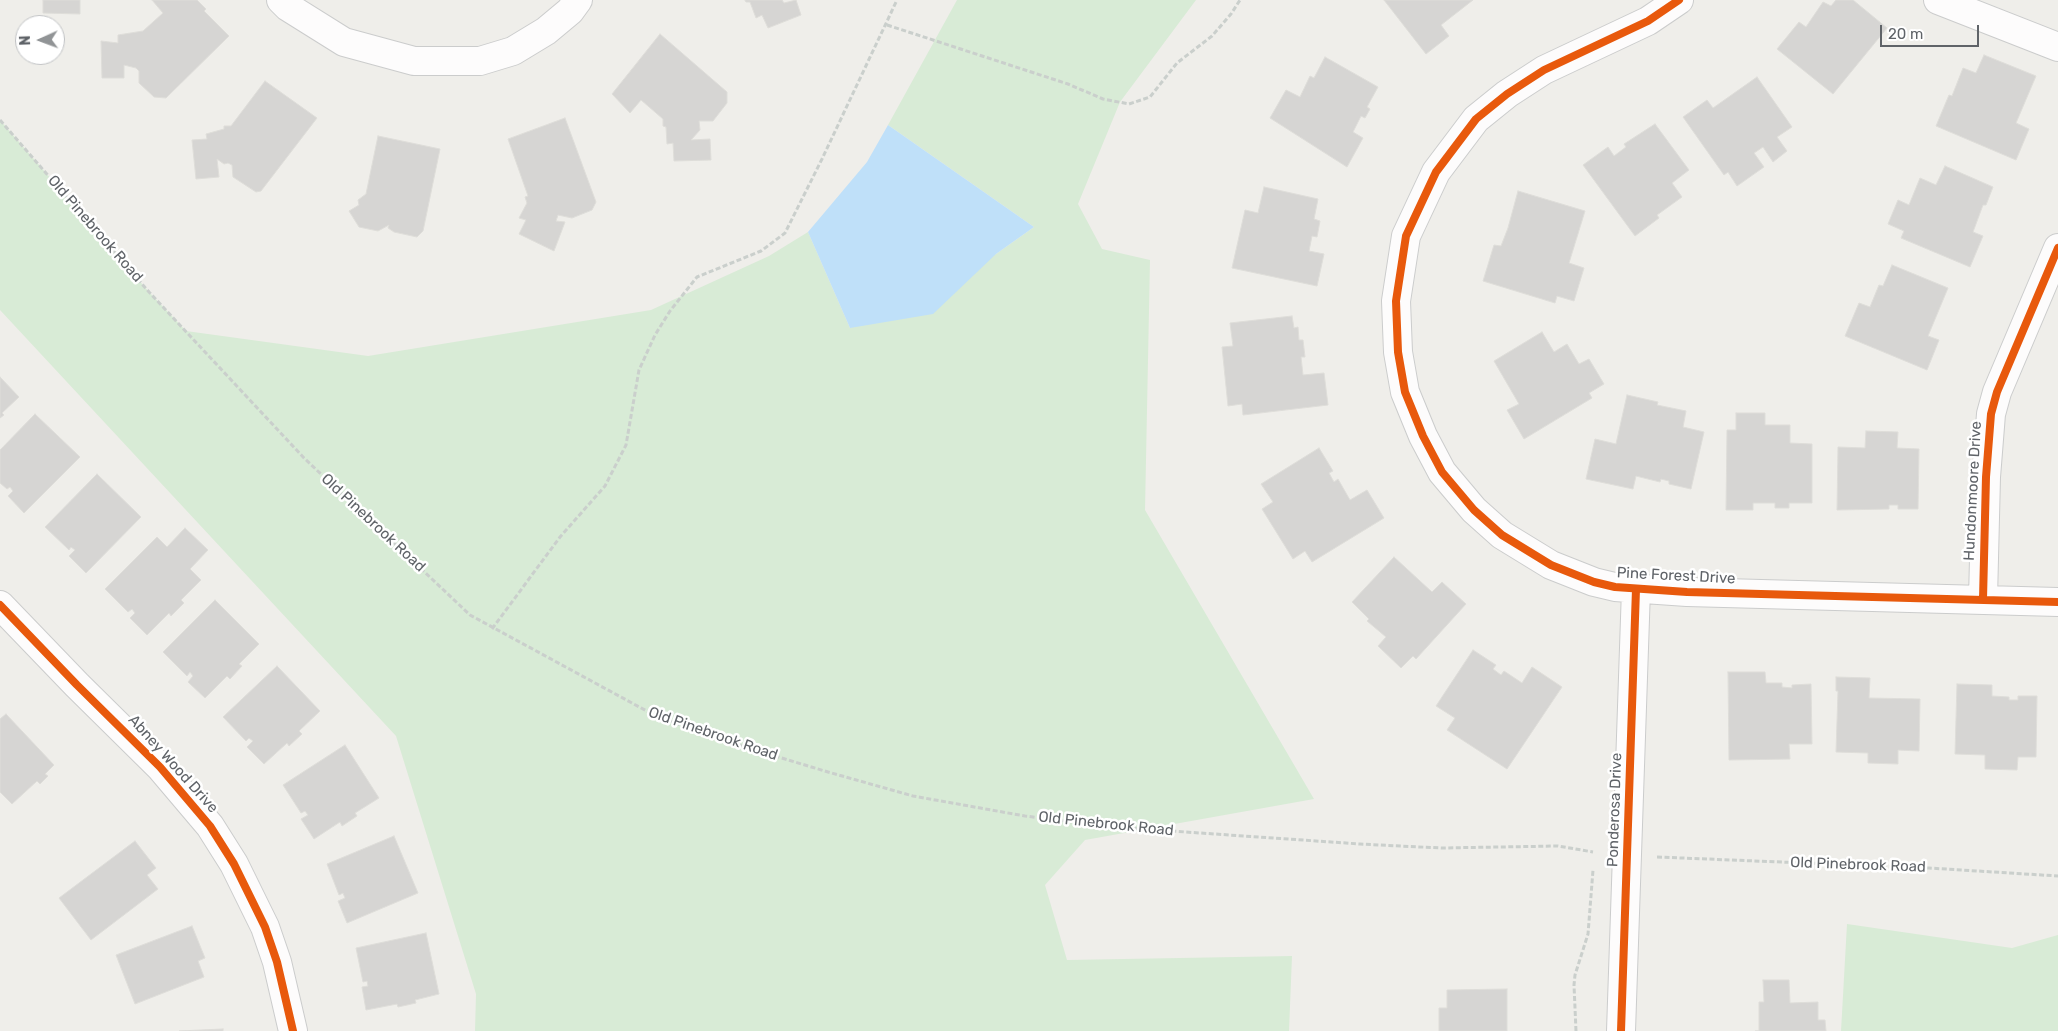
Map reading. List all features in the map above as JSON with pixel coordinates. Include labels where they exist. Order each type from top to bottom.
[{"type":"street","points":[[281,0],[288,7],[344,42],[414,61],[480,61],[513,51],[546,31],[570,11],[578,0]]},
{"type":"street","name":"Pine Forest Drive","points":[[1679,0],[1648,21],[1544,70],[1507,94],[1476,119],[1436,172],[1406,236],[1396,301],[1398,352],[1405,392],[1423,436],[1442,472],[1474,510],[1502,535],[1551,565],[1594,582],[1615,587],[2058,602]]},
{"type":"street","points":[[1938,0],[2058,47]]},
{"type":"street","name":"Hundonmoore Drive","points":[[1983,599],[1987,442],[1991,414],[1997,392],[2058,248]]},
{"type":"street","name":"Ponderosa Drive","points":[[1621,1031],[1636,589]]},
{"type":"street","name":"Abney Wood Drive","points":[[0,605],[160,767],[210,826],[234,864],[265,927],[277,962],[293,1031]]},
{"type":"path","points":[[492,628],[560,537],[606,486],[626,445],[639,370],[655,335],[670,311],[697,277],[761,251],[785,233],[887,25],[897,0]]},
{"type":"path","points":[[887,25],[1068,84],[1103,99],[1129,104],[1150,98],[1177,63],[1212,36],[1240,0]]},
{"type":"path","points":[[1576,1031],[1575,974],[1588,934],[1593,870]]},
{"type":"green space","points":[[957,0],[1196,0],[1120,102],[1078,204],[1102,249],[1150,260],[1145,510],[1314,799],[1085,840],[1045,885],[1067,960],[1292,956],[1289,1031],[475,1031],[476,994],[396,736],[0,310],[0,120],[149,292],[186,331],[368,356],[651,310],[769,256],[808,232],[850,328],[996,254],[1034,227],[888,125]]},
{"type":"green space","points":[[1847,924],[2012,948],[2058,935],[2058,1031],[1841,1031]]},
{"type":"water","points":[[888,125],[1034,227],[996,254],[933,314],[850,328],[808,232],[867,162]]},
{"type":"building","points":[[43,0],[80,0],[80,14],[43,13]]},
{"type":"building","points":[[152,0],[197,0],[206,9],[204,11],[229,36],[166,98],[154,97],[139,83],[139,71],[136,68],[124,65],[124,78],[102,78],[101,41],[118,43],[118,35],[143,31],[163,13]]},
{"type":"building","points":[[745,0],[782,0],[784,3],[796,0],[801,15],[768,28],[762,15],[756,18],[750,2]]},
{"type":"building","points":[[1384,0],[1473,0],[1441,25],[1449,36],[1426,54]]},
{"type":"building","points":[[1836,0],[1853,0],[1887,28],[1833,94],[1777,49],[1799,22],[1806,27],[1823,2],[1831,6]]},
{"type":"building","points":[[660,34],[727,92],[727,103],[713,121],[699,121],[700,130],[691,140],[710,139],[711,160],[674,161],[673,143],[667,144],[666,127],[663,126],[663,119],[641,100],[630,113],[612,94]]},
{"type":"building","points":[[1984,55],[2036,76],[2016,123],[2029,129],[2016,160],[1936,126],[1949,95],[1952,96],[1963,68],[1976,73]]},
{"type":"building","points":[[1325,57],[1378,87],[1367,107],[1370,109],[1365,118],[1361,116],[1353,132],[1363,138],[1347,167],[1270,118],[1286,90],[1300,97],[1310,76],[1314,78]]},
{"type":"building","points":[[1757,77],[1792,127],[1777,137],[1787,151],[1773,162],[1763,147],[1754,153],[1764,167],[1737,186],[1728,172],[1724,175],[1683,117],[1707,100],[1713,108]]},
{"type":"building","points":[[265,81],[317,118],[261,191],[256,192],[233,177],[232,165],[224,164],[217,159],[219,177],[196,179],[192,140],[207,139],[206,134],[224,129],[224,126],[231,126]]},
{"type":"building","points":[[565,118],[596,202],[592,210],[572,218],[558,215],[556,221],[565,222],[554,251],[519,234],[526,220],[519,218],[527,203],[525,197],[528,196],[508,139]]},
{"type":"building","points":[[1655,124],[1689,170],[1672,183],[1682,197],[1657,215],[1659,218],[1635,236],[1583,165],[1608,147],[1614,156],[1626,147],[1624,144]]},
{"type":"building","points":[[378,136],[440,149],[423,231],[417,237],[394,232],[388,228],[389,225],[378,231],[359,227],[349,211],[359,205],[358,200],[366,194]]},
{"type":"building","points":[[1945,166],[1993,187],[1986,205],[1983,205],[1973,232],[1983,236],[1970,267],[1901,238],[1904,231],[1888,224],[1898,200],[1909,205],[1920,178],[1936,185]]},
{"type":"building","points":[[1264,187],[1318,199],[1314,219],[1320,221],[1317,237],[1312,236],[1309,251],[1324,254],[1317,286],[1232,268],[1245,210],[1258,213]]},
{"type":"building","points":[[1518,191],[1585,211],[1569,263],[1584,268],[1574,301],[1557,296],[1555,303],[1483,281],[1494,245],[1501,246],[1508,228]]},
{"type":"building","points":[[1892,265],[1948,288],[1928,336],[1939,340],[1927,370],[1845,336],[1859,303],[1870,307],[1879,285],[1883,286]]},
{"type":"building","points":[[1292,316],[1294,328],[1298,327],[1299,340],[1303,340],[1305,357],[1301,357],[1303,375],[1324,373],[1328,405],[1243,415],[1242,404],[1228,406],[1222,347],[1233,346],[1230,323]]},
{"type":"building","points":[[1542,332],[1554,352],[1567,344],[1579,364],[1589,359],[1604,384],[1589,393],[1592,398],[1524,439],[1507,410],[1519,404],[1494,361]]},
{"type":"building","points":[[0,377],[19,397],[2,413],[4,415],[0,418]]},
{"type":"building","points":[[1627,395],[1658,402],[1657,405],[1686,411],[1683,427],[1704,432],[1691,489],[1669,484],[1669,481],[1661,479],[1660,482],[1636,476],[1633,489],[1586,479],[1595,439],[1616,444]]},
{"type":"building","points":[[1736,413],[1765,413],[1765,425],[1790,425],[1790,443],[1812,444],[1812,503],[1789,503],[1789,508],[1775,508],[1775,503],[1753,503],[1753,510],[1726,510],[1727,430],[1736,430]]},
{"type":"building","points":[[35,414],[80,457],[24,513],[8,496],[13,491],[10,487],[7,489],[0,483],[0,450]]},
{"type":"building","points":[[1866,431],[1898,432],[1897,448],[1919,449],[1918,509],[1898,509],[1898,505],[1889,505],[1889,509],[1837,510],[1838,447],[1865,448]]},
{"type":"building","points":[[1319,448],[1333,471],[1329,473],[1334,482],[1338,479],[1350,500],[1367,490],[1384,518],[1312,562],[1305,551],[1293,559],[1262,509],[1273,502],[1261,484]]},
{"type":"building","points":[[97,474],[141,517],[86,573],[69,556],[75,550],[71,547],[69,550],[45,527]]},
{"type":"building","points":[[185,528],[208,550],[190,569],[201,580],[181,600],[184,603],[171,616],[169,613],[147,635],[130,618],[135,613],[132,609],[128,612],[105,589],[157,537],[167,547]]},
{"type":"building","points":[[1394,557],[1432,592],[1442,582],[1466,604],[1416,659],[1413,656],[1401,668],[1378,646],[1386,637],[1367,621],[1369,619],[1352,602]]},
{"type":"building","points":[[215,600],[259,644],[239,664],[242,666],[230,679],[227,676],[205,698],[188,682],[193,676],[190,672],[187,676],[163,652]]},
{"type":"building","points":[[1473,650],[1496,665],[1493,669],[1501,675],[1504,671],[1522,683],[1532,667],[1562,687],[1507,769],[1447,730],[1455,718],[1436,706]]},
{"type":"building","points":[[277,666],[320,711],[299,731],[302,734],[289,746],[287,743],[264,764],[247,747],[253,741],[249,738],[246,741],[223,717]]},
{"type":"building","points":[[1728,672],[1765,672],[1766,683],[1782,683],[1782,687],[1792,688],[1792,685],[1811,684],[1812,744],[1789,744],[1790,759],[1729,760]]},
{"type":"building","points":[[1836,677],[1870,678],[1869,698],[1920,699],[1919,751],[1898,750],[1898,764],[1868,763],[1868,753],[1836,752],[1838,691],[1836,691]]},
{"type":"building","points":[[1957,684],[1992,685],[1992,696],[2009,697],[2009,700],[2018,700],[2018,696],[2037,696],[2036,757],[2018,757],[2017,770],[1985,769],[1985,755],[1955,754]]},
{"type":"building","points":[[6,714],[54,765],[45,774],[48,776],[40,784],[37,781],[12,804],[0,792],[0,719]]},
{"type":"building","points":[[345,745],[379,798],[355,813],[357,816],[342,826],[340,822],[314,839],[301,819],[308,815],[305,811],[301,813],[283,785]]},
{"type":"building","points":[[394,836],[418,893],[347,923],[338,901],[345,898],[343,893],[339,895],[327,864]]},
{"type":"building","points":[[135,841],[156,868],[147,875],[158,889],[91,940],[59,898]]},
{"type":"building","points":[[192,926],[205,958],[198,961],[204,977],[135,1004],[116,955]]},
{"type":"building","points":[[426,933],[439,994],[415,1000],[416,1003],[398,1007],[397,1004],[366,1010],[362,987],[368,986],[367,981],[363,982],[356,948]]},
{"type":"building","points":[[1763,980],[1789,980],[1790,1003],[1818,1002],[1818,1020],[1825,1020],[1826,1031],[1759,1031],[1759,1002],[1764,1002]]},
{"type":"building","points":[[1507,989],[1507,1031],[1439,1031],[1439,1008],[1447,1008],[1447,990]]},
{"type":"building","points":[[223,1029],[223,1031],[179,1031]]},
{"type":"cycle path","points":[[1679,0],[1648,21],[1544,70],[1507,94],[1476,119],[1436,172],[1406,236],[1396,301],[1398,352],[1405,392],[1423,436],[1442,472],[1474,510],[1502,535],[1551,565],[1594,582],[1615,587],[1687,592],[2058,602]]},
{"type":"cycle path","points":[[1983,599],[1986,477],[1991,414],[1997,392],[2058,248]]},
{"type":"cycle path","points":[[1621,1031],[1636,589]]},
{"type":"cycle path","points":[[0,605],[160,767],[210,826],[234,864],[265,927],[277,962],[293,1031]]}]
